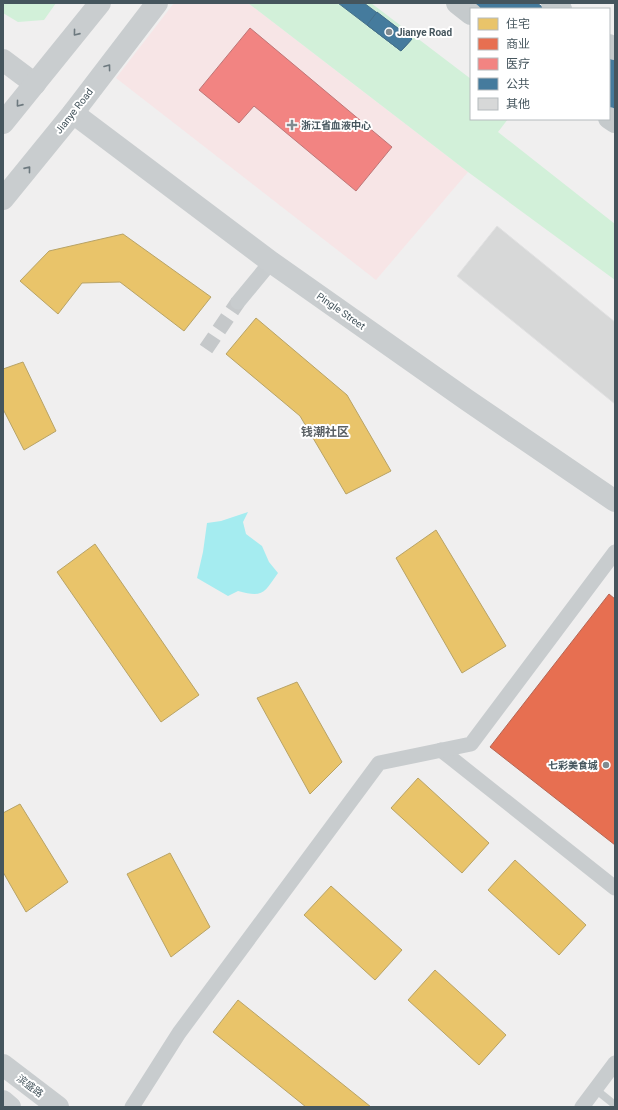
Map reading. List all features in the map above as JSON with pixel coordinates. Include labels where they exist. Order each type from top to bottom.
[{"type":"main road","points":[[457,3],[470,13]]},
{"type":"street","points":[[3,123],[100,3]]},
{"type":"street","name":"Jianye Road","points":[[3,199],[73,113],[157,3]]},
{"type":"street","points":[[3,60],[35,84]]},
{"type":"street","name":"Pingle Street","points":[[73,113],[271,262],[467,400],[615,501]]},
{"type":"street","points":[[238,302],[271,262]]},
{"type":"street","points":[[132,1107],[179,1033],[379,763],[472,744],[615,552]]},
{"type":"street","points":[[442,750],[615,888]]},
{"type":"street","points":[[582,1107],[615,1063]]},
{"type":"street","name":"滨盛路","points":[[3,1065],[58,1107]]},
{"type":"street","points":[[3,1101],[10,1107]]},
{"type":"lane","points":[[595,1089],[615,1105]]},
{"type":"shaded area","name":"浙江省血液中心","points":[[174,3],[248,3],[468,172],[376,280],[116,78]]},
{"type":"green space","points":[[3,3],[56,3],[44,20],[18,22],[3,13]]},
{"type":"green space","points":[[248,3],[371,3],[470,78],[470,120],[507,120],[498,132],[615,224],[615,280],[468,172]]},
{"type":"water","points":[[248,512],[243,522],[246,534],[262,546],[269,562],[278,573],[266,589],[258,594],[238,591],[228,596],[197,578],[203,552],[207,523],[221,521]]},
{"type":"building: 住宅","points":[[123,234],[211,297],[184,331],[120,282],[82,283],[58,314],[20,281],[49,251]]},
{"type":"building: 住宅","points":[[256,318],[347,395],[391,471],[346,494],[300,416],[226,354]]},
{"type":"building: 住宅","points":[[23,362],[56,431],[24,450],[3,409],[3,369]]},
{"type":"building: 住宅","points":[[436,530],[506,646],[462,673],[396,558]]},
{"type":"building: 住宅","points":[[95,544],[199,695],[161,722],[57,572]]},
{"type":"building: 住宅","points":[[297,682],[342,762],[310,794],[257,698]]},
{"type":"building: 住宅","points":[[418,778],[489,843],[462,873],[391,808]]},
{"type":"building: 住宅","points":[[20,804],[68,882],[26,912],[3,872],[3,813]]},
{"type":"building: 住宅","points":[[170,853],[210,927],[171,957],[127,874]]},
{"type":"building: 住宅","points":[[515,860],[586,925],[559,955],[488,890]]},
{"type":"building: 住宅","points":[[331,886],[402,950],[375,980],[304,915]]},
{"type":"building: 住宅","points":[[435,970],[506,1035],[479,1065],[408,1000]]},
{"type":"building: 住宅","points":[[238,1000],[371,1107],[306,1107],[213,1032]]},
{"type":"building: 商业","points":[[609,594],[615,599],[615,845],[490,747]]},
{"type":"building: 医疗","points":[[250,28],[392,147],[356,191],[254,106],[239,123],[199,90]]},
{"type":"building: 公共","name":"Jianye Road","points":[[338,3],[364,3],[412,39],[401,51]]},
{"type":"building: 公共","name":"Jianye Road","points":[[450,3],[537,3],[544,8],[470,8]]},
{"type":"building: 公共","name":"Jianye Road","points":[[377,12],[412,39],[401,51],[367,25]]},
{"type":"building: 公共","points":[[610,58],[615,61],[615,128],[610,120]]},
{"type":"building: 其他","points":[[497,226],[615,322],[615,404],[457,276]]},
{"type":"tunnel","points":[[206,349],[238,302]]},
{"type":"place","name":"Jianye Road","points":[[389,32]]},
{"type":"place","name":"浙江省血液中心","points":[[292,125]]},
{"type":"place","name":"七彩美食城","points":[[606,765]]},
{"type":"district","name":"钱潮社区","points":[[325,432]]}]
